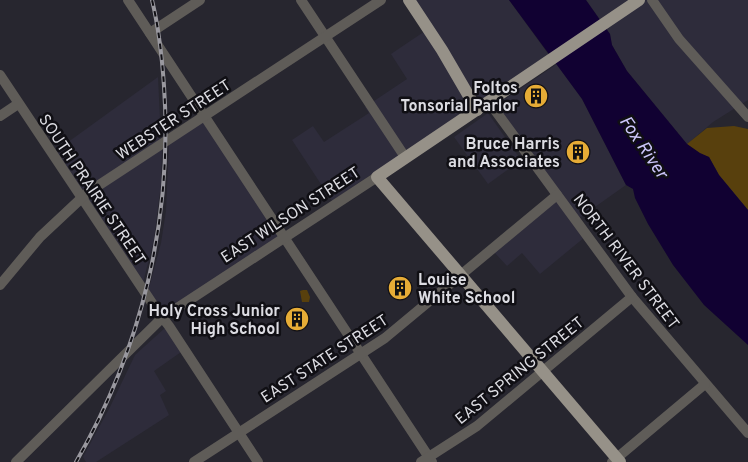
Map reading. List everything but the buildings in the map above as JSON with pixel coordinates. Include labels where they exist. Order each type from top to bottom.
[{"type":"main road","points":[[409,0],[442,50],[477,110]]},
{"type":"main road","name":"EAST WILSON STREET","points":[[377,176],[639,0]]},
{"type":"main road","points":[[377,176],[408,215],[462,275],[616,461]]},
{"type":"street","points":[[128,0],[361,354],[427,460]]},
{"type":"street","points":[[150,33],[200,0]]},
{"type":"street","points":[[301,0],[405,156]]},
{"type":"street","name":"WEBSTER STREET","points":[[0,285],[40,237],[81,197],[381,0]]},
{"type":"street","points":[[652,0],[679,39],[747,113]]},
{"type":"street","name":"SOUTH PRAIRIE STREET","points":[[0,75],[258,462]]},
{"type":"street","name":"NORTH RIVER STREET","points":[[489,102],[632,297],[704,384],[748,433]]},
{"type":"street","points":[[0,116],[18,104]]},
{"type":"street","name":"EAST WILSON STREET","points":[[16,462],[162,318],[377,176]]},
{"type":"street","name":"EAST STATE STREET","points":[[194,462],[361,354],[409,320],[557,195]]},
{"type":"street","name":"EAST SPRING STREET","points":[[427,460],[477,426],[632,297]]},
{"type":"street","points":[[616,461],[704,384]]},
{"type":"shaded area","points":[[414,0],[509,0],[549,55],[332,201],[292,140],[313,126],[324,142],[369,113],[365,107],[407,79],[391,54],[431,27]]},
{"type":"shaded area","points":[[586,0],[748,0],[748,100],[713,122],[687,144],[627,71],[612,45],[610,34]]},
{"type":"shaded area","points":[[557,64],[582,99],[626,185],[578,219],[496,105]]},
{"type":"shaded area","points":[[158,77],[161,141],[81,194],[53,153]]},
{"type":"shaded area","points":[[488,113],[521,160],[488,184],[454,137]]},
{"type":"shaded area","points":[[202,120],[279,236],[163,314],[148,292],[161,243],[166,211],[169,142]]},
{"type":"shaded area","points":[[734,126],[748,129],[748,210],[719,175],[709,157],[700,154],[687,144],[707,128]]},
{"type":"shaded area","points":[[162,147],[161,184],[154,239],[143,283],[86,197]]},
{"type":"shaded area","points":[[557,199],[585,237],[540,274],[522,253],[507,266],[494,252]]},
{"type":"shaded area","points":[[307,290],[310,297],[309,302],[302,302],[300,291]]},
{"type":"shaded area","points":[[165,328],[181,352],[154,371],[166,391],[160,395],[169,415],[96,462],[86,462],[83,457],[135,355]]},
{"type":"water","name":"Fox River","points":[[509,0],[586,0],[610,34],[612,45],[627,71],[687,144],[709,157],[719,175],[748,210],[748,345],[704,305],[673,265],[648,224],[635,198],[633,189],[626,185],[582,99]]},
{"type":"railway","points":[[76,462],[99,419],[119,374],[135,328],[148,281],[158,233],[166,135],[162,64],[152,0]]},
{"type":"place","name":"Foltos Tonsorial Parlor","points":[[536,96]]},
{"type":"place","name":"Bruce Harris and Associates","points":[[578,152]]},
{"type":"place","name":"Louise White School","points":[[400,288]]},
{"type":"place","name":"Holy Cross Junior High School","points":[[297,319]]}]
